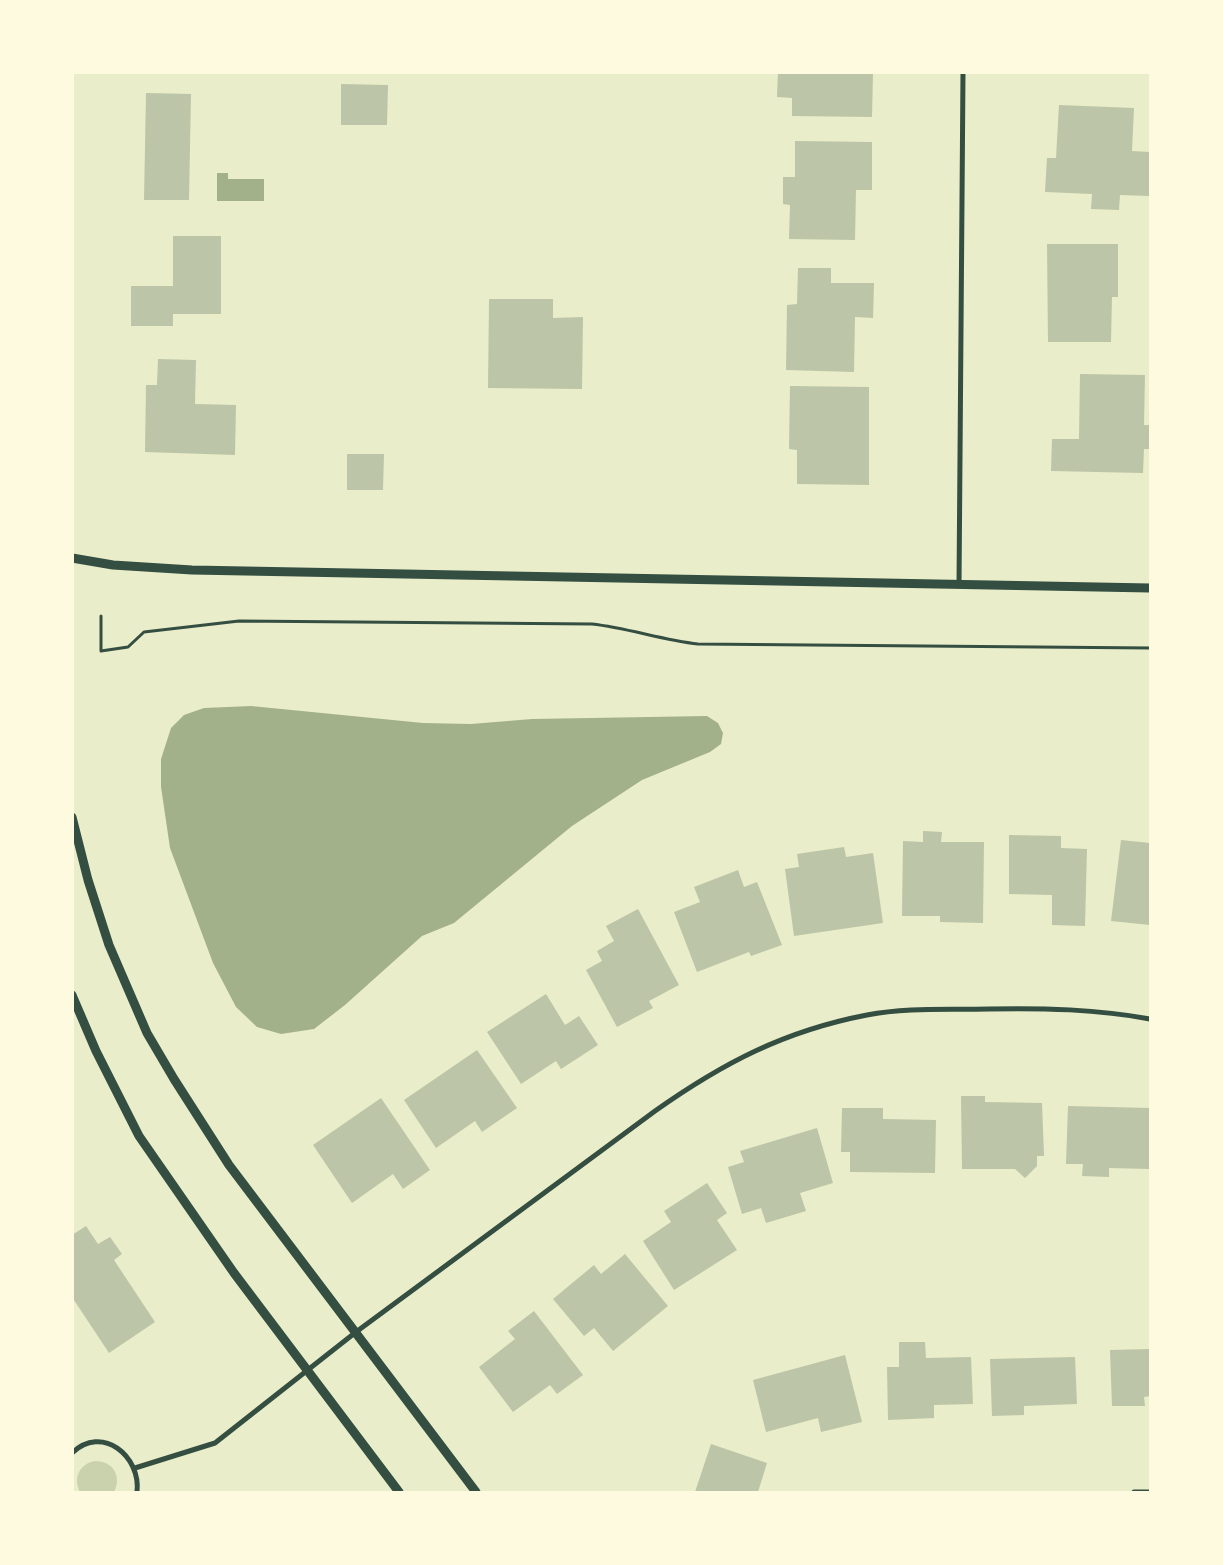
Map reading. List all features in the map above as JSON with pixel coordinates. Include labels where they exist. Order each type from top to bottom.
[{"type":"street","points":[[959,586],[962,72]]},
{"type":"street","points":[[72,558],[113,565],[192,570],[959,586],[1150,588]]},
{"type":"street","points":[[72,817],[88,880],[109,945],[147,1033],[229,1165],[476,1492]]},
{"type":"street","points":[[72,996],[96,1051],[139,1136],[202,1229],[307,1372],[399,1492]]},
{"type":"street","points":[[135,1468],[215,1443],[356,1332],[700,1079],[750,1052],[790,1036],[868,1015],[912,1010],[1054,1008],[1122,1013],[1150,1018]]},
{"type":"street","points":[[72,1453],[86,1445],[98,1443],[110,1445],[121,1450],[135,1468],[138,1480],[137,1492]]},
{"type":"street","points":[[1134,1492],[1150,1492]]},
{"type":"path","points":[[101,616],[101,650],[128,647],[144,632],[239,621],[592,624],[621,627],[671,641],[698,644],[1150,648]]},
{"type":"shaded area","points":[[217,173],[228,173],[228,179],[264,179],[264,201],[217,201]]},
{"type":"shaded area","points":[[251,706],[423,723],[471,724],[532,719],[707,716],[718,723],[723,733],[721,744],[710,752],[642,780],[572,826],[454,923],[422,936],[345,1005],[314,1029],[281,1034],[257,1027],[236,1007],[213,963],[170,848],[161,787],[161,759],[171,728],[184,715],[204,708]]},
{"type":"shaded area","points":[[95,1461],[107,1464],[114,1470],[117,1480],[114,1492],[80,1492],[77,1482],[79,1472],[85,1465]]},
{"type":"building","points":[[778,72],[873,72],[872,117],[792,116],[792,98],[777,97]]},
{"type":"building","points":[[341,84],[388,85],[387,125],[341,125]]},
{"type":"building","points":[[146,93],[191,94],[189,200],[144,200]]},
{"type":"building","points":[[1059,105],[1134,108],[1132,151],[1150,152],[1149,196],[1120,195],[1119,210],[1091,209],[1092,194],[1045,192],[1047,158],[1056,158]]},
{"type":"building","points":[[795,141],[872,142],[872,190],[856,190],[855,240],[789,239],[790,205],[783,204],[783,177],[795,177]]},
{"type":"building","points":[[173,236],[221,236],[221,314],[173,314],[173,326],[131,326],[131,286],[173,286]]},
{"type":"building","points":[[1047,244],[1118,244],[1118,297],[1112,297],[1111,342],[1048,342]]},
{"type":"building","points":[[798,268],[831,268],[831,283],[874,283],[873,318],[855,317],[854,372],[786,370],[787,305],[797,304]]},
{"type":"building","points":[[489,299],[553,299],[553,318],[583,317],[582,389],[488,388]]},
{"type":"building","points":[[158,359],[196,360],[195,404],[236,405],[235,455],[145,452],[146,385],[157,385]]},
{"type":"building","points":[[1080,374],[1145,375],[1144,425],[1150,425],[1150,449],[1144,449],[1143,473],[1051,471],[1052,439],[1079,439]]},
{"type":"building","points":[[790,386],[869,387],[869,485],[797,484],[797,450],[789,449]]},
{"type":"building","points":[[347,454],[384,454],[383,490],[347,490]]},
{"type":"building","points":[[923,831],[942,832],[941,842],[984,842],[983,923],[940,922],[940,916],[902,916],[903,841],[923,842]]},
{"type":"building","points":[[1009,835],[1061,836],[1061,848],[1087,849],[1085,926],[1052,925],[1052,895],[1009,894]]},
{"type":"building","points":[[1121,840],[1150,843],[1150,925],[1111,921]]},
{"type":"building","points":[[844,847],[846,857],[873,853],[883,923],[794,936],[785,869],[799,867],[797,854]]},
{"type":"building","points":[[738,870],[744,887],[757,882],[782,945],[751,956],[749,952],[697,972],[674,912],[700,902],[694,887]]},
{"type":"building","points":[[638,909],[679,985],[649,1001],[653,1008],[617,1027],[586,970],[602,961],[597,951],[614,941],[606,926]]},
{"type":"building","points":[[546,994],[565,1025],[579,1016],[598,1045],[561,1069],[556,1061],[521,1084],[487,1032]]},
{"type":"building","points":[[477,1050],[517,1108],[482,1132],[475,1121],[436,1148],[404,1100]]},
{"type":"building","points":[[961,1096],[985,1096],[985,1102],[1042,1103],[1044,1156],[1037,1156],[1037,1166],[1025,1178],[1015,1169],[962,1169]]},
{"type":"building","points":[[381,1098],[430,1170],[403,1189],[393,1174],[352,1203],[313,1145]]},
{"type":"building","points":[[1068,1106],[1150,1108],[1150,1169],[1109,1168],[1109,1177],[1082,1176],[1083,1164],[1066,1164]]},
{"type":"building","points":[[842,1108],[883,1108],[883,1119],[936,1120],[935,1173],[850,1172],[850,1152],[841,1152]]},
{"type":"building","points":[[817,1128],[833,1183],[800,1193],[806,1211],[766,1223],[761,1208],[742,1214],[728,1167],[744,1162],[740,1151]]},
{"type":"building","points":[[707,1183],[727,1213],[717,1220],[737,1250],[674,1290],[643,1241],[671,1222],[664,1211]]},
{"type":"building","points":[[86,1226],[98,1244],[110,1237],[122,1254],[114,1260],[155,1322],[109,1353],[72,1297],[72,1235]]},
{"type":"building","points":[[625,1254],[668,1306],[613,1351],[594,1328],[584,1336],[553,1299],[594,1265],[601,1274]]},
{"type":"building","points":[[534,1311],[583,1375],[557,1394],[550,1385],[513,1412],[479,1367],[515,1339],[508,1331]]},
{"type":"building","points":[[899,1342],[925,1342],[926,1358],[971,1357],[973,1404],[934,1405],[934,1418],[888,1420],[887,1367],[899,1367]]},
{"type":"building","points":[[1150,1349],[1150,1396],[1144,1397],[1145,1406],[1112,1406],[1110,1350]]},
{"type":"building","points":[[845,1355],[862,1422],[821,1432],[818,1418],[766,1432],[753,1380]]},
{"type":"building","points":[[1075,1357],[1077,1404],[1024,1406],[1024,1415],[992,1416],[990,1359]]},
{"type":"building","points":[[711,1444],[767,1463],[758,1492],[695,1492]]}]
